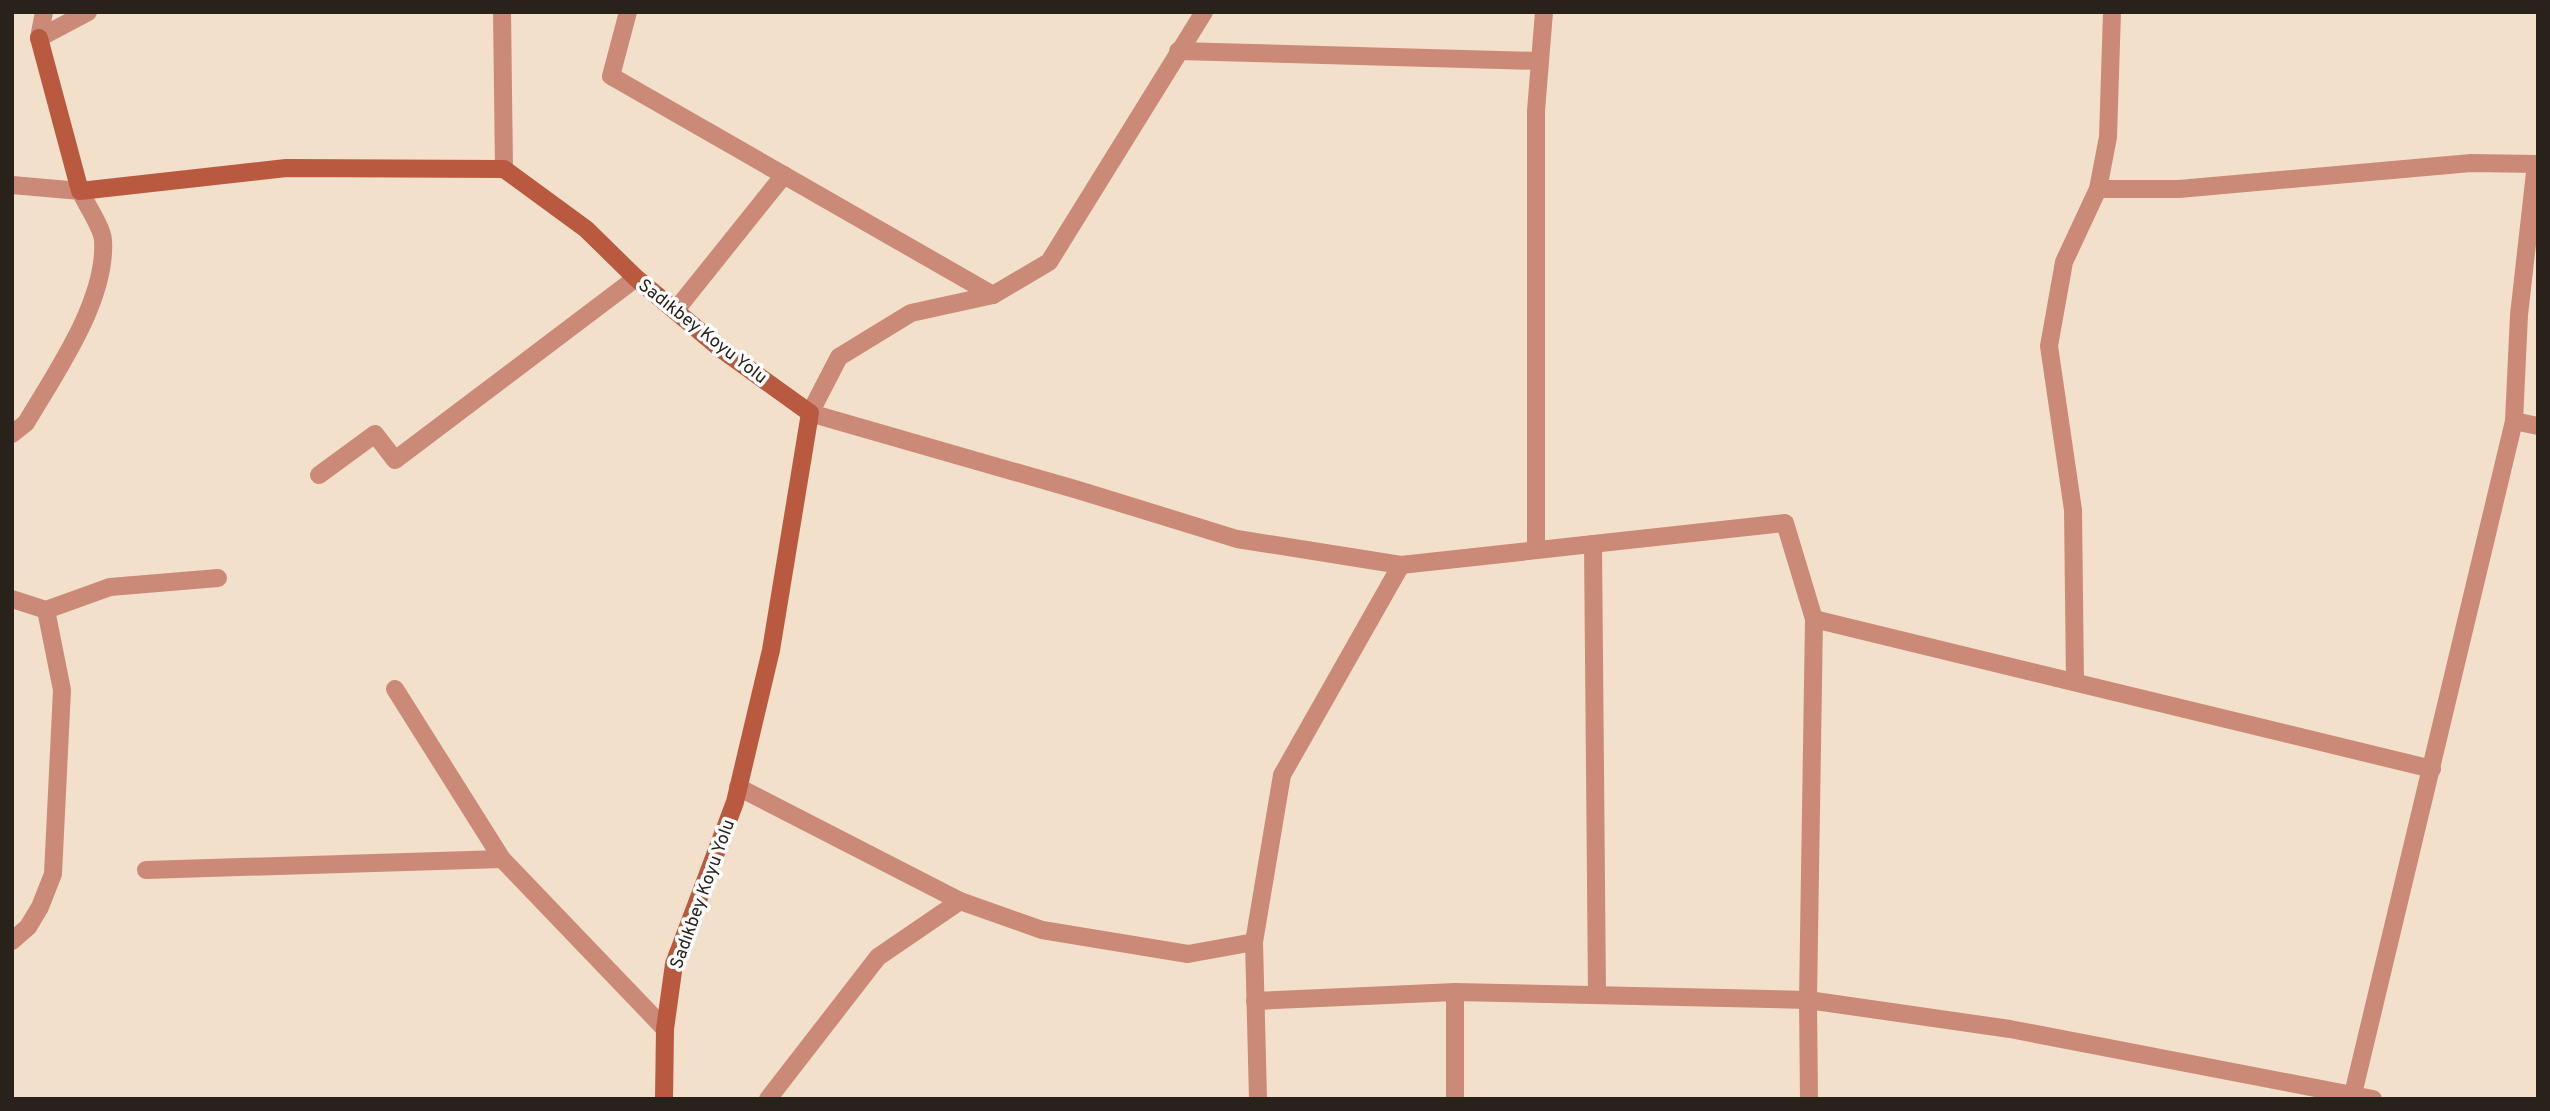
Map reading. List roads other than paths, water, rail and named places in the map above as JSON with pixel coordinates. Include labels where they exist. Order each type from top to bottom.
[{"type":"street","points":[[12,434],[26,423],[82,327],[101,271],[103,237],[80,191],[39,38],[44,12]]},
{"type":"street","points":[[39,38],[88,12]]},
{"type":"street","points":[[12,186],[80,191],[286,169],[504,169],[502,12]]},
{"type":"street","points":[[628,12],[611,76],[993,295]]},
{"type":"street","points":[[1204,12],[1049,262],[993,295],[911,313],[839,357],[810,413],[1078,489],[1237,539],[1401,565],[1785,523],[1814,619],[1809,1099]]},
{"type":"street","points":[[1536,551],[1536,139],[1538,61],[1544,12]]},
{"type":"street","points":[[2075,682],[2073,510],[2049,346],[2064,262],[2098,189],[2108,137],[2112,12]]},
{"type":"street","points":[[1178,51],[1538,61]]},
{"type":"street","points":[[2098,189],[2179,189],[2471,163],[2537,164],[2519,314],[2514,421],[2353,1094]]},
{"type":"street","name":"Sadıkbey Koyu Yolu","points":[[504,169],[586,229],[636,278],[722,349],[810,413],[771,650],[735,802],[674,964],[665,1029],[664,1099]]},
{"type":"street","points":[[675,311],[784,175]]},
{"type":"street","points":[[319,475],[375,434],[395,460],[636,278]]},
{"type":"street","points":[[2514,421],[2538,426]]},
{"type":"street","points":[[1593,544],[1597,995]]},
{"type":"street","points":[[1258,1099],[1254,942],[1282,775],[1401,565]]},
{"type":"street","points":[[12,599],[46,610],[110,587],[218,578]]},
{"type":"street","points":[[12,941],[28,928],[53,874],[62,690],[46,610]]},
{"type":"street","points":[[1814,619],[2432,769]]},
{"type":"street","points":[[395,689],[502,859],[665,1029]]},
{"type":"street","points":[[738,787],[960,901],[1042,930],[1188,954],[1254,942]]},
{"type":"street","points":[[146,870],[502,859]]},
{"type":"street","points":[[768,1099],[878,957],[960,901]]},
{"type":"street","points":[[1455,992],[1455,1099]]},
{"type":"street","points":[[1255,1001],[1455,992],[1808,1000],[2010,1029],[2373,1099]]}]
